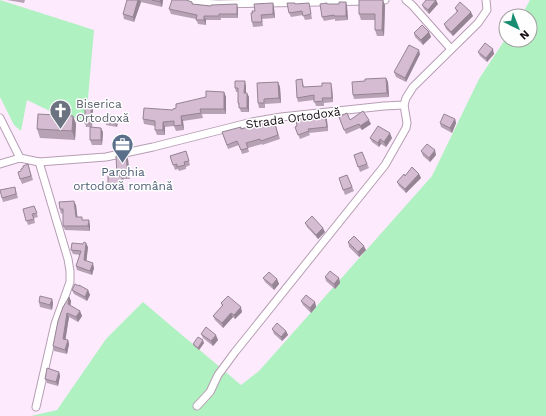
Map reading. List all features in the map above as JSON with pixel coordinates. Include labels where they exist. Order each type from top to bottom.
[{"type":"street","points":[[189,0],[200,3],[218,4],[385,0]]},
{"type":"street","points":[[406,0],[451,49]]},
{"type":"street","points":[[197,406],[210,392],[218,375],[235,352],[385,165],[408,123],[404,106],[406,98],[413,86],[478,23],[487,10],[486,0]]},
{"type":"street","name":"Strada Ortodoxă","points":[[0,164],[20,158],[38,162],[106,157],[153,147],[252,122],[281,117],[384,106],[404,106]]},
{"type":"street","points":[[0,118],[20,158]]},
{"type":"street","points":[[36,407],[55,324],[70,282],[68,259],[38,162]]},
{"type":"green space","points":[[0,0],[94,30],[86,121],[54,113],[27,100],[21,131],[14,125],[0,97]]},
{"type":"green space","points":[[530,0],[546,0],[546,416],[31,416],[57,410],[106,339],[143,302],[241,385],[259,371],[432,176],[479,79],[499,48],[538,48],[538,8],[526,8]]},
{"type":"building","points":[[127,0],[138,0],[133,17],[123,14]]},
{"type":"building","points":[[172,0],[186,0],[192,2],[192,4],[211,6],[237,4],[237,14],[204,16],[204,20],[196,20],[197,15],[169,9]]},
{"type":"building","points":[[359,0],[383,0],[382,30],[375,30],[375,14],[359,14]]},
{"type":"building","points":[[426,0],[436,0],[428,10],[422,5]]},
{"type":"building","points":[[339,2],[346,2],[346,16],[334,15],[322,17],[320,4],[339,4]]},
{"type":"building","points":[[460,2],[471,12],[451,32],[444,24],[458,11],[455,8]]},
{"type":"building","points":[[273,3],[273,14],[261,15],[262,22],[252,22],[251,13],[253,13],[252,11],[255,11],[254,4]]},
{"type":"building","points":[[287,3],[309,3],[311,14],[303,16],[302,11],[289,13]]},
{"type":"building","points":[[422,25],[429,32],[421,40],[414,33]]},
{"type":"building","points":[[485,43],[493,49],[486,58],[478,52]]},
{"type":"building","points":[[409,45],[419,50],[405,78],[394,72]]},
{"type":"building","points":[[386,78],[387,93],[353,95],[352,82],[365,81],[365,79]]},
{"type":"building","points":[[302,79],[303,87],[322,86],[322,83],[331,83],[332,98],[322,98],[323,101],[314,102],[314,95],[297,98],[296,80]]},
{"type":"building","points":[[235,81],[245,81],[244,93],[247,93],[247,108],[239,108],[238,88],[235,88]]},
{"type":"building","points":[[278,82],[279,98],[264,99],[264,103],[258,103],[257,83]]},
{"type":"building","points":[[206,91],[224,92],[224,109],[200,109],[201,113],[181,116],[182,125],[174,126],[174,121],[163,122],[163,130],[155,130],[155,121],[143,119],[144,108],[173,110],[176,108],[176,104],[206,97]]},
{"type":"building","points":[[85,106],[91,106],[91,123],[85,123]]},
{"type":"building","points":[[363,111],[369,120],[360,126],[359,124],[344,130],[339,117],[347,113],[350,120]]},
{"type":"building","points":[[38,114],[73,116],[72,131],[37,129]]},
{"type":"building","points":[[444,114],[455,119],[450,128],[440,123]]},
{"type":"building","points":[[106,115],[116,116],[115,123],[105,121]]},
{"type":"building","points":[[325,115],[327,127],[308,129],[309,131],[298,135],[295,127],[297,126],[296,120],[310,116]]},
{"type":"building","points":[[274,120],[278,135],[261,141],[260,139],[246,143],[248,148],[241,150],[237,141],[227,145],[222,132],[241,127],[241,129]]},
{"type":"building","points":[[378,126],[390,133],[384,142],[380,139],[378,143],[370,138]]},
{"type":"building","points":[[90,127],[101,128],[101,140],[90,140]]},
{"type":"building","points":[[427,144],[435,150],[429,158],[421,151]]},
{"type":"building","points":[[186,151],[189,161],[184,162],[185,165],[177,167],[177,164],[173,165],[170,156]]},
{"type":"building","points":[[362,152],[367,164],[358,167],[354,155]]},
{"type":"building","name":"Parohia ortodoxă română","points":[[126,155],[128,174],[117,175],[116,156]]},
{"type":"building","points":[[28,164],[31,176],[20,179],[18,172],[21,171],[23,166]]},
{"type":"building","points":[[412,167],[419,174],[405,189],[397,182],[404,174],[405,176]]},
{"type":"building","points":[[347,175],[352,187],[343,190],[339,178]]},
{"type":"building","points":[[108,176],[122,176],[122,186],[108,186]]},
{"type":"building","points":[[15,187],[16,194],[2,198],[0,190]]},
{"type":"building","points":[[74,201],[76,217],[82,217],[82,220],[89,220],[88,226],[63,226],[63,209],[60,209],[59,202]]},
{"type":"building","points":[[34,206],[37,213],[32,214],[34,219],[26,221],[23,209]]},
{"type":"building","points":[[312,216],[323,228],[316,235],[305,223]]},
{"type":"building","points":[[354,236],[364,246],[358,252],[348,242]]},
{"type":"building","points":[[84,242],[86,243],[84,260],[93,263],[90,271],[76,266],[81,251],[71,250],[72,243],[83,244]]},
{"type":"building","points":[[330,271],[339,278],[334,284],[325,277]]},
{"type":"building","points":[[269,272],[277,279],[272,285],[263,278]]},
{"type":"building","points":[[75,284],[88,290],[85,297],[72,290]]},
{"type":"building","points":[[306,295],[315,302],[310,308],[301,301]]},
{"type":"building","points":[[40,296],[52,299],[50,305],[39,302]]},
{"type":"building","points":[[228,296],[241,307],[234,315],[231,313],[222,323],[213,316],[223,305],[221,303]]},
{"type":"building","points":[[69,297],[68,304],[80,311],[76,317],[67,313],[63,339],[68,340],[65,350],[53,346],[58,321],[63,307]]},
{"type":"building","points":[[277,323],[286,331],[281,337],[272,329]]},
{"type":"building","points":[[206,327],[216,335],[211,341],[201,334]]},
{"type":"building","points":[[198,337],[203,340],[198,348],[193,344]]},
{"type":"building","points":[[47,368],[59,372],[56,382],[45,379]]},
{"type":"place","name":"Biserica Ortodoxă","points":[[60,130]]},
{"type":"place","name":"Parohia ortodoxă română","points":[[123,164]]}]
